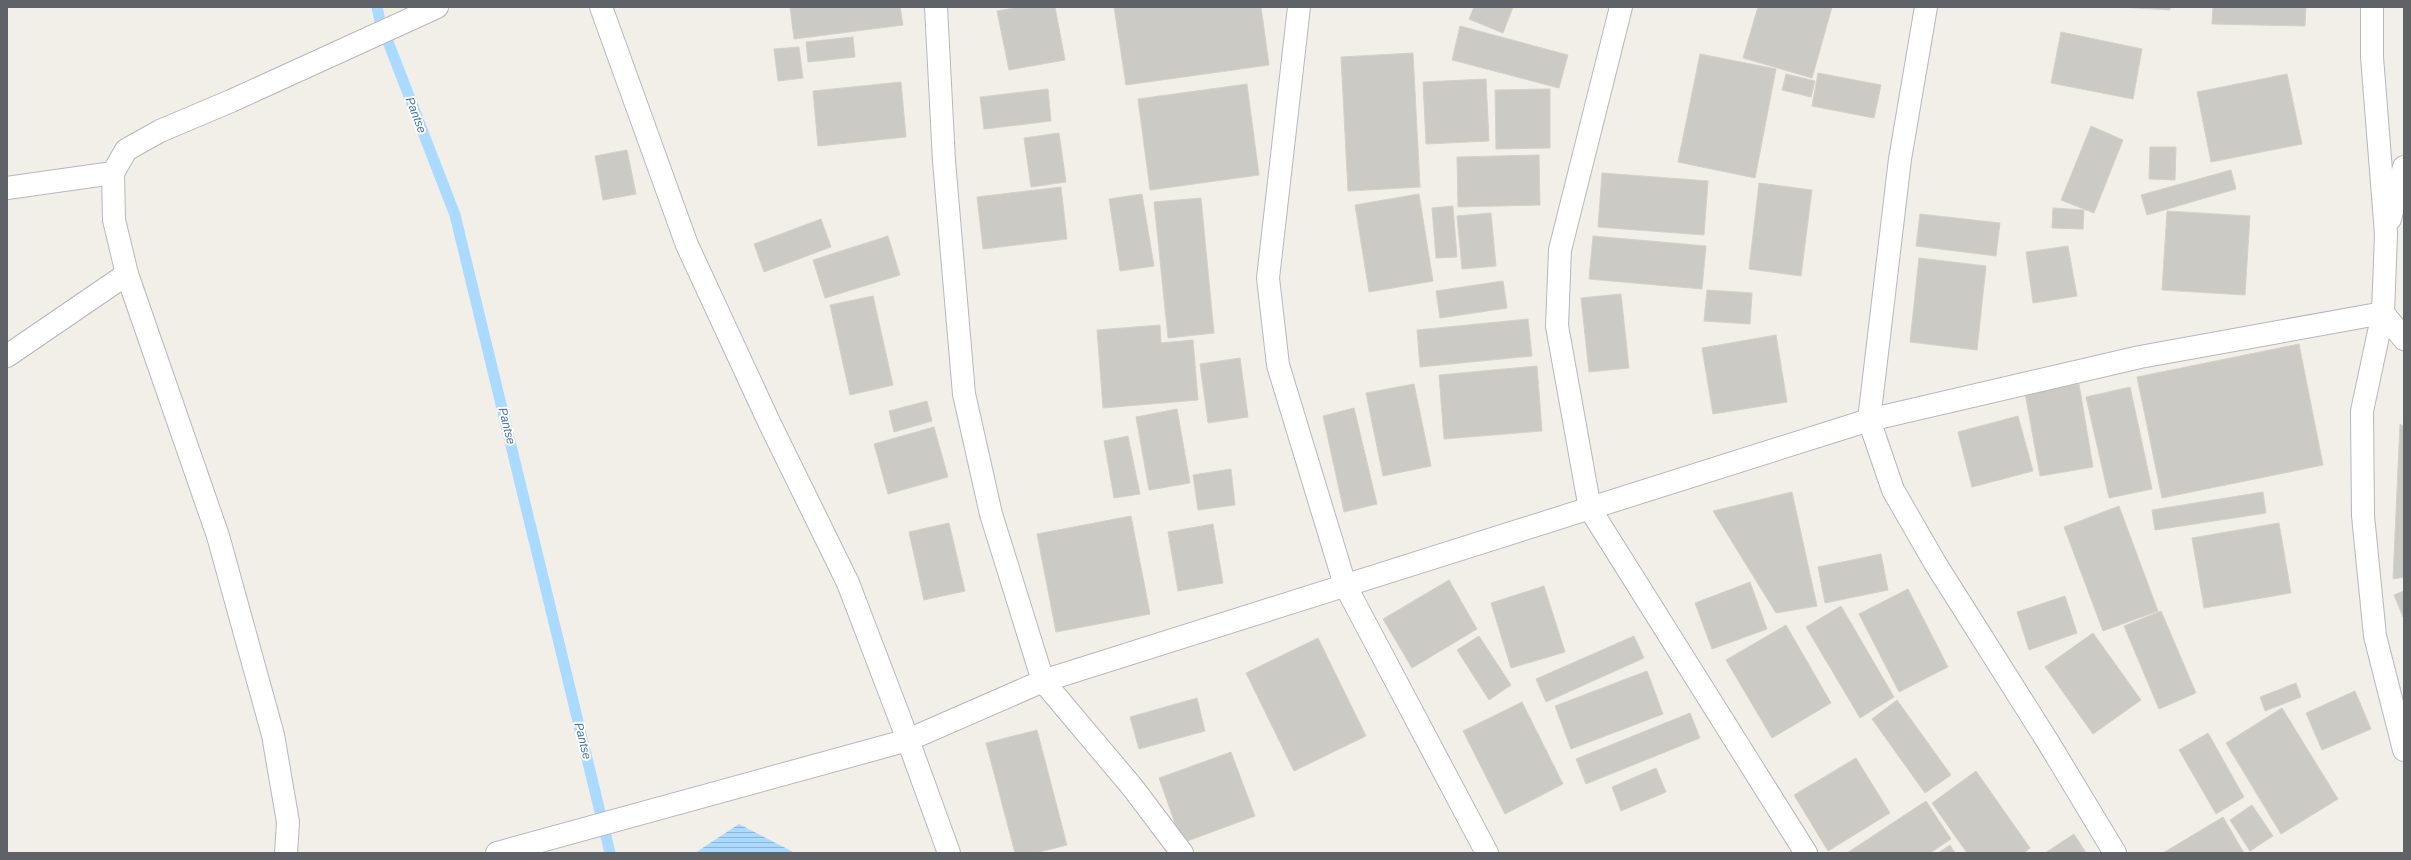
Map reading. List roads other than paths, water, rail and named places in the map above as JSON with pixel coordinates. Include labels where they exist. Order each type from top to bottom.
[{"type":"street","points":[[286,853],[288,822],[273,735],[218,536],[127,274],[114,220],[113,173],[126,150],[160,131],[231,101],[437,7]]},
{"type":"street","points":[[601,7],[687,245],[769,422],[848,583],[949,853]]},
{"type":"street","points":[[936,7],[944,161],[964,394],[991,514],[1043,681],[1133,788],[1182,853]]},
{"type":"street","points":[[1299,7],[1268,278],[1278,365],[1345,585],[1487,853]]},
{"type":"street","points":[[1621,7],[1560,250],[1557,326],[1590,509],[1806,853]]},
{"type":"street","points":[[1926,7],[1900,159],[1869,420],[1893,490],[1935,563],[2048,742],[2114,853]]},
{"type":"street","points":[[2372,7],[2372,57],[2386,234],[2383,312],[2362,411],[2364,516],[2375,636],[2404,750]]},
{"type":"street","points":[[2386,234],[2404,167]]},
{"type":"street","points":[[7,188],[113,173]]},
{"type":"street","points":[[7,356],[127,274]]},
{"type":"street","points":[[497,853],[908,740],[1043,681],[1869,420],[2140,357],[2383,312]]},
{"type":"street","points":[[2383,312],[2404,339]]},
{"type":"water","points":[[739,824],[795,853],[695,853]]},
{"type":"waterway","name":"Pantse","points":[[377,7],[380,21],[455,215],[610,853]]}]
